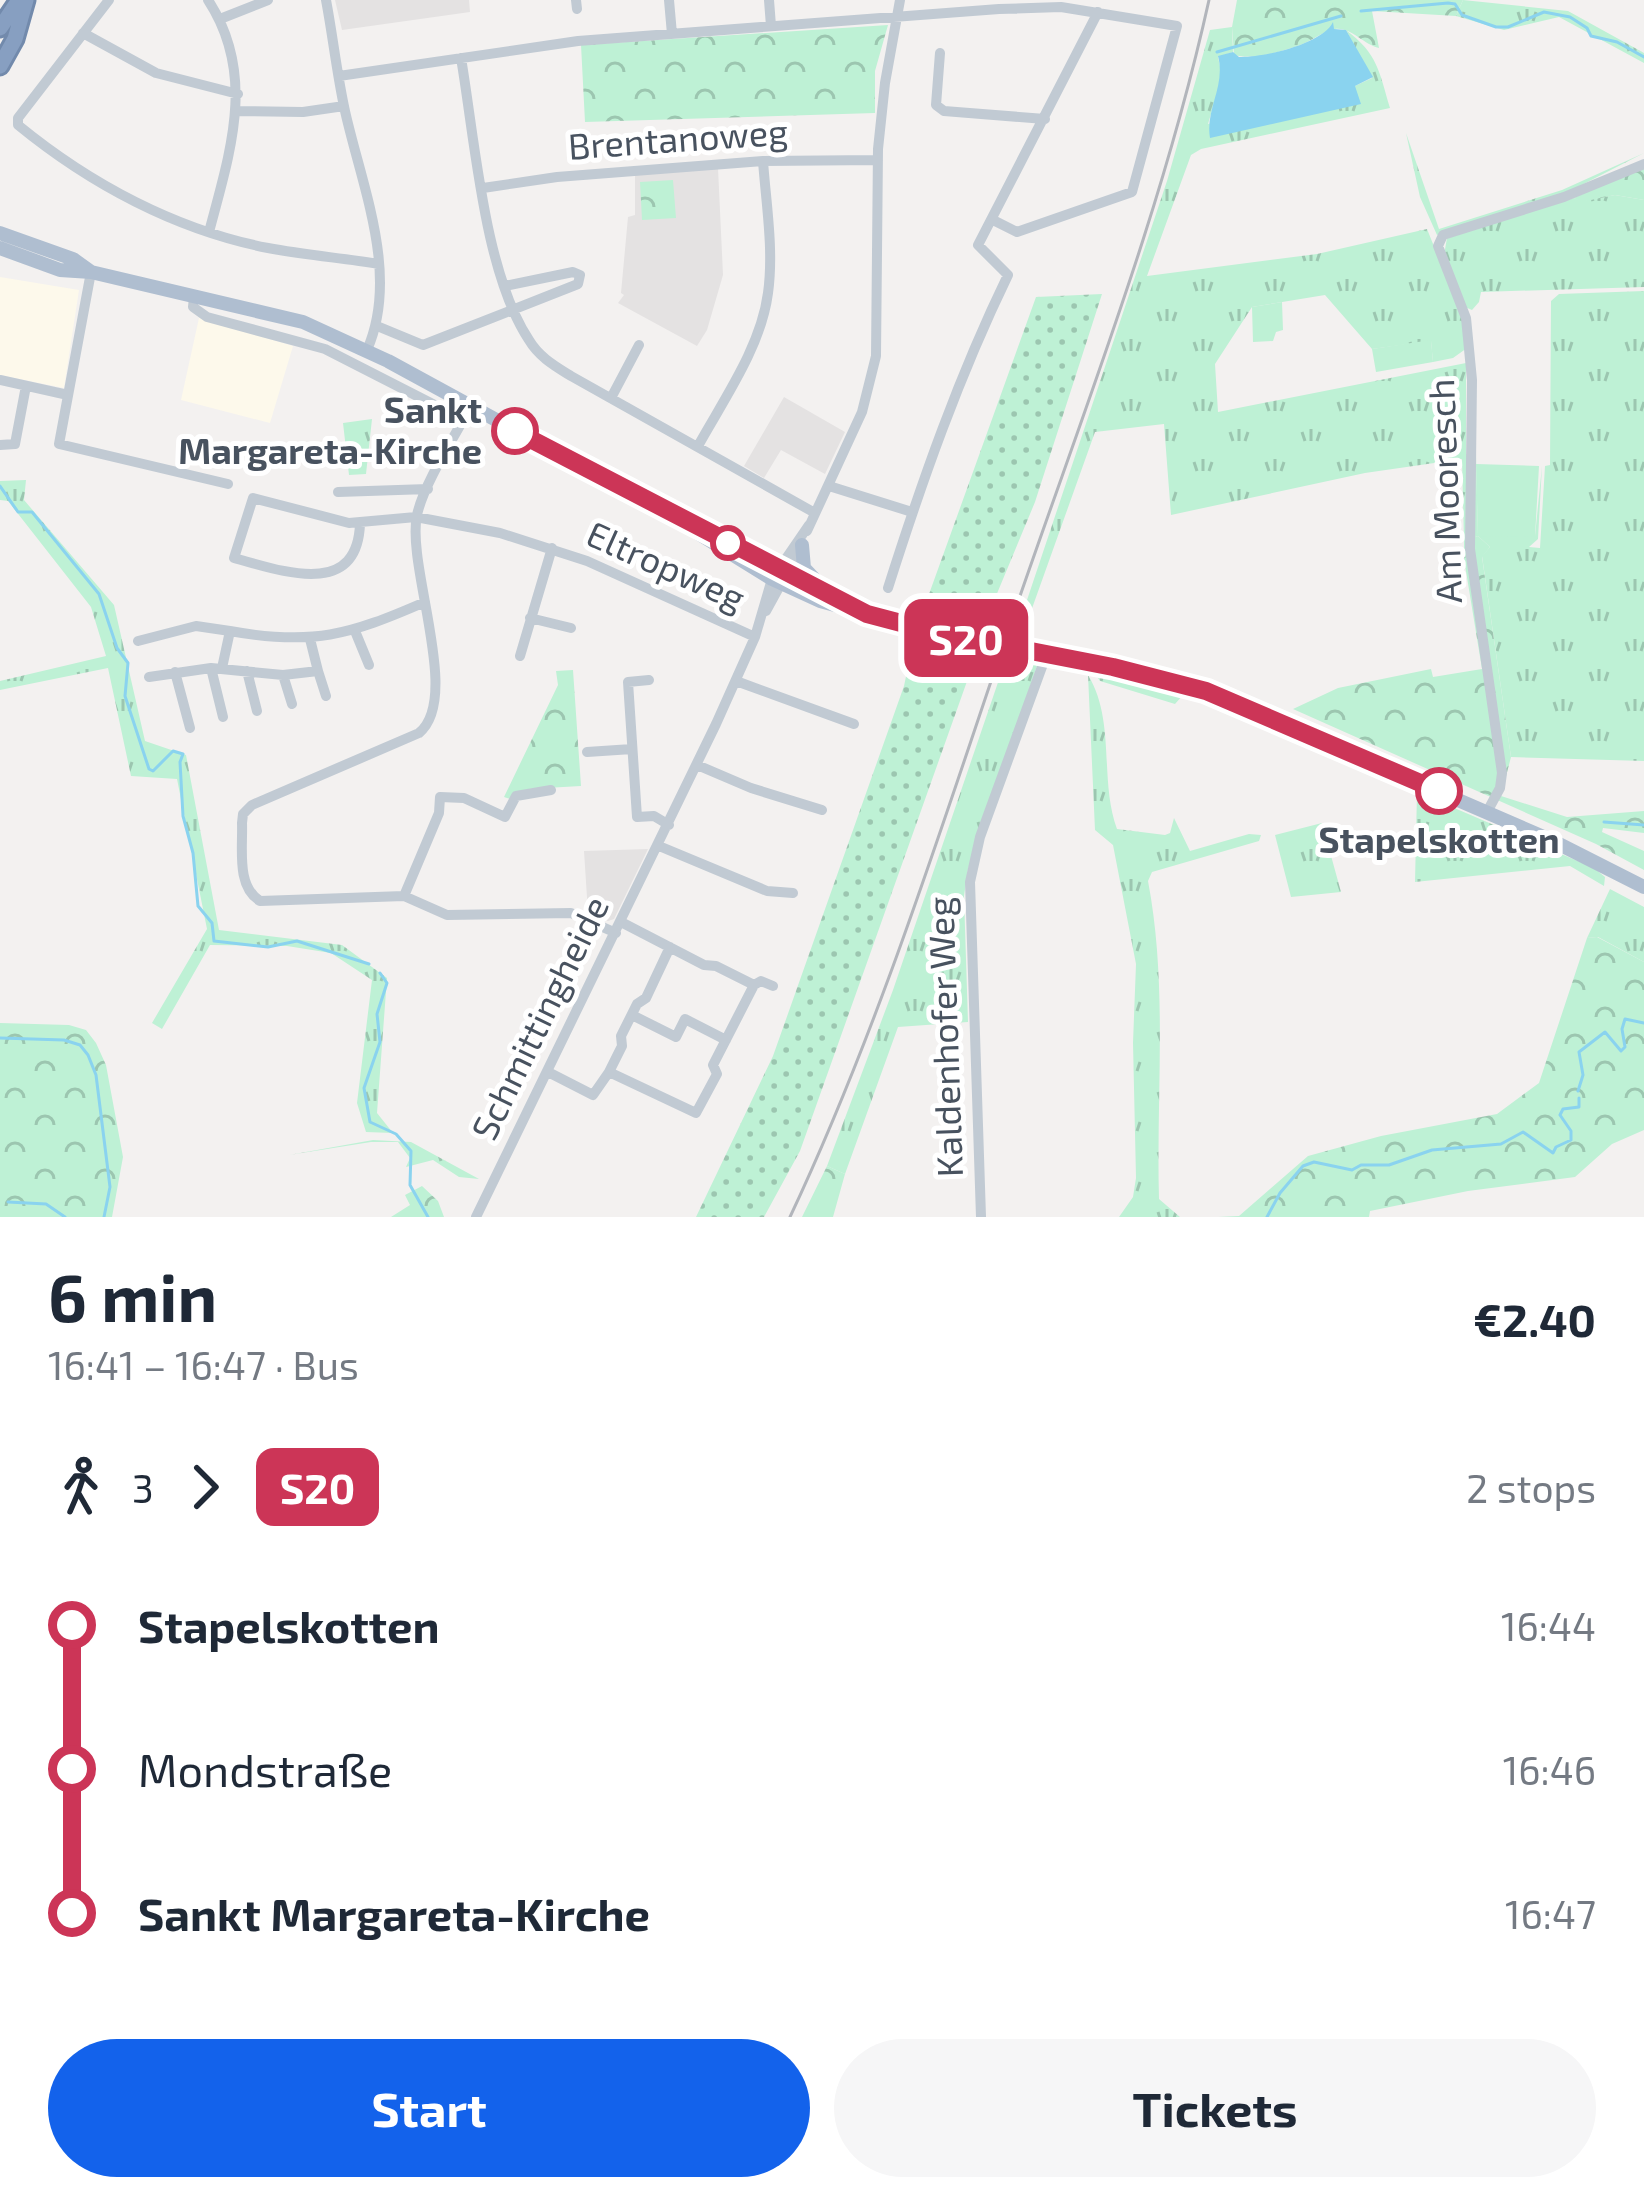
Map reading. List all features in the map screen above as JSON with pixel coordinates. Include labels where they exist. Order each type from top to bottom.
[{"type":"highway","points":[[0,48],[13,13],[38,0]]},
{"type":"highway","points":[[0,66],[13,13]]},
{"type":"main road","points":[[0,233],[73,259],[91,272]]},
{"type":"main road","points":[[0,248],[60,270],[91,272],[278,314],[367,350],[467,413],[659,508],[820,601],[939,633],[1206,691],[1486,812],[1644,887]]},
{"type":"main road","points":[[802,545],[806,572],[867,614]]},
{"type":"main road","points":[[780,577],[839,598]]},
{"type":"street","points":[[109,0],[18,118],[18,125],[113,190],[209,232],[269,248],[379,263]]},
{"type":"street","points":[[208,0],[231,48],[238,94],[209,232]]},
{"type":"street","points":[[220,19],[268,0]]},
{"type":"street","points":[[326,0],[379,263],[377,326],[367,350]]},
{"type":"street","points":[[669,0],[672,34]]},
{"type":"street","points":[[769,0],[771,26]]},
{"type":"street","points":[[780,577],[862,412],[876,356],[878,160],[884,83],[900,0]]},
{"type":"street","points":[[339,76],[578,41],[1061,4],[1177,26],[1132,192],[1017,232],[993,220]]},
{"type":"street","points":[[888,588],[974,346],[1008,275],[978,245],[1098,12]]},
{"type":"street","points":[[83,33],[156,73],[238,94]]},
{"type":"street","points":[[940,53],[936,105],[944,111],[1045,119]]},
{"type":"street","points":[[461,58],[505,286],[527,339],[546,360],[698,446],[812,519]]},
{"type":"street","points":[[238,111],[302,112],[344,106]]},
{"type":"street","name":"Brentanoweg","points":[[483,188],[557,177],[763,161],[878,160]]},
{"type":"street","points":[[698,446],[753,341],[768,292],[763,161]]},
{"type":"street","name":"Am Mooresch","points":[[1486,812],[1500,788],[1502,773],[1470,549],[1472,380],[1466,318],[1441,259],[1439,240],[1644,164]]},
{"type":"street","points":[[91,272],[59,444],[228,484]]},
{"type":"street","points":[[377,326],[422,345],[578,284],[580,275],[573,272],[505,286]]},
{"type":"street","points":[[194,297],[194,307],[207,317],[325,349],[467,413],[416,517],[436,698],[433,717],[425,728],[252,805],[242,823],[244,882],[252,897],[260,901],[404,896],[447,915],[571,913],[670,947],[754,985]]},
{"type":"street","points":[[610,398],[640,345]]},
{"type":"street","points":[[0,380],[68,395]]},
{"type":"street","points":[[0,445],[15,444],[26,386]]},
{"type":"street","points":[[829,486],[912,512]]},
{"type":"street","points":[[338,492],[428,489]]},
{"type":"street","points":[[253,499],[360,524],[354,550],[340,567],[322,574],[301,576],[234,558],[253,499]]},
{"type":"street","name":"Eltropweg","points":[[360,524],[416,517],[552,548],[755,638]]},
{"type":"street","points":[[780,577],[802,545],[812,519]]},
{"type":"street","name":"Eltropweg","points":[[520,656],[552,548]]},
{"type":"street","name":"Schmittingheide","points":[[476,1217],[669,825],[780,577]]},
{"type":"street","points":[[138,641],[196,626],[272,639],[310,639],[355,631],[425,602]]},
{"type":"street","points":[[530,618],[571,628]]},
{"type":"street","points":[[355,631],[369,665]]},
{"type":"street","points":[[223,717],[217,668],[230,632]]},
{"type":"street","points":[[310,639],[326,696]]},
{"type":"street","name":"Kaldenhofer Weg","points":[[982,1217],[970,882],[980,837],[1048,653]]},
{"type":"street","points":[[149,677],[217,668],[283,675],[318,671]]},
{"type":"street","points":[[175,671],[190,728]]},
{"type":"street","points":[[247,671],[257,711]]},
{"type":"street","points":[[283,675],[292,704]]},
{"type":"street","points":[[649,680],[628,682],[638,817],[653,816],[669,825]]},
{"type":"street","points":[[736,681],[854,724]]},
{"type":"street","points":[[587,752],[632,749]]},
{"type":"street","points":[[697,765],[822,810]]},
{"type":"street","points":[[404,896],[439,813],[440,797],[464,798],[510,819],[516,796],[551,790]]},
{"type":"street","points":[[659,846],[748,884],[793,893]]},
{"type":"street","points":[[548,1072],[593,1095],[670,947]]},
{"type":"street","points":[[608,1072],[697,1113],[717,1074],[713,1065],[754,985],[760,981],[773,986]]},
{"type":"street","points":[[632,1016],[676,1037],[685,1019],[726,1040]]},
{"type":"shaded area","points":[[335,0],[469,0],[470,12],[342,30]]},
{"type":"shaded area","points":[[718,168],[723,275],[707,330],[697,346],[618,303],[624,295],[628,217],[635,215],[635,174]]},
{"type":"shaded area","points":[[0,277],[79,290],[64,388],[0,375]]},
{"type":"shaded area","points":[[199,318],[293,346],[270,423],[181,400]]},
{"type":"shaded area","points":[[784,397],[845,432],[825,474],[781,450],[764,478],[744,466]]},
{"type":"shaded area","points":[[648,849],[614,919],[588,913],[584,851]]},
{"type":"green space","points":[[1237,0],[1463,0],[1456,16],[1372,11],[1379,48],[1335,29],[1292,48],[1250,57],[1234,55]]},
{"type":"green space","points":[[1463,0],[1568,11],[1644,53],[1644,63],[1559,17],[1504,30],[1456,16]]},
{"type":"green space","points":[[888,25],[875,71],[875,113],[585,122],[581,45]]},
{"type":"green space","points":[[1232,27],[1233,52],[1218,57],[1222,76],[1208,124],[1372,78],[1346,30],[1371,55],[1390,108],[1191,155],[1147,276],[1317,254],[1427,229],[1462,316],[1467,348],[1453,358],[1433,362],[1431,341],[1372,349],[1325,295],[1252,307],[1215,364],[1218,412],[1466,363],[1466,454],[1476,454],[1478,535],[1535,536],[1542,466],[1538,539],[1529,547],[1540,548],[1545,466],[1550,465],[1551,301],[1559,294],[1644,291],[1644,761],[1511,757],[1482,556],[1490,547],[1478,536],[1464,541],[1462,459],[1365,473],[1171,515],[1164,424],[1095,432],[1025,628],[1018,627],[1167,181],[1210,30]]},
{"type":"green space","points":[[1406,133],[1439,229],[1562,190],[1644,153],[1564,194],[1437,235],[1420,197]]},
{"type":"green space","points":[[1644,161],[1644,200],[1615,195],[1581,202],[1574,198]]},
{"type":"green space","points":[[673,180],[676,218],[642,220],[640,182]]},
{"type":"green space","points":[[1615,195],[1644,200],[1644,287],[1481,292],[1472,310],[1465,307],[1444,255],[1447,238],[1574,198]]},
{"type":"green space","points":[[1102,294],[1035,502],[986,620],[924,608],[1036,297]]},
{"type":"green space","points":[[1282,302],[1283,330],[1276,332],[1273,341],[1253,342],[1252,307]]},
{"type":"green space","points":[[1431,340],[1433,362],[1376,372],[1372,349]]},
{"type":"green space","points":[[372,419],[366,474],[349,475],[343,423]]},
{"type":"green space","points":[[1476,464],[1539,466],[1535,537],[1478,536]]},
{"type":"green space","points":[[26,480],[24,500],[114,605],[145,741],[186,755],[219,930],[342,945],[387,978],[377,1113],[393,1133],[366,1132],[357,1103],[372,980],[331,953],[287,946],[210,945],[162,1029],[152,1023],[207,929],[177,779],[131,776],[108,668],[0,690],[0,681],[106,656],[91,607],[8,501],[0,500],[0,481]]},
{"type":"green space","points":[[1478,536],[1490,547],[1482,557],[1511,757],[1501,796],[1567,817],[1644,811],[1644,833],[1603,828],[1602,832],[1644,851],[1644,870],[1596,844],[1293,709],[1338,688],[1431,669],[1433,677],[1482,669],[1464,559],[1464,541]]},
{"type":"green space","points":[[914,638],[976,656],[800,1151],[764,1217],[696,1217],[773,1056],[904,686]]},
{"type":"green space","points":[[1007,656],[1028,658],[1037,666],[968,869],[964,896],[968,1022],[898,1027],[845,1174],[827,1166],[893,990]]},
{"type":"green space","points":[[573,670],[581,786],[528,789],[510,799],[504,797],[558,685],[556,671]]},
{"type":"green space","points":[[1101,672],[1183,695],[1175,704],[1100,681],[1096,675]]},
{"type":"green space","points":[[1088,675],[1102,712],[1117,829],[1165,835],[1174,818],[1190,851],[1249,834],[1261,835],[1259,841],[1152,872],[1148,881],[1158,960],[1159,1199],[1180,1217],[1119,1217],[1133,1197],[1136,1178],[1136,964],[1113,845],[1095,830]]},
{"type":"green space","points":[[1417,792],[1594,868],[1605,877],[1604,886],[1570,866],[1415,882]]},
{"type":"green space","points":[[1322,823],[1341,892],[1291,897],[1275,835]]},
{"type":"green space","points":[[1610,889],[1644,907],[1644,962],[1598,937],[1587,938]]},
{"type":"green space","points":[[1597,937],[1644,962],[1644,1130],[1612,1144],[1575,1177],[1468,1191],[1370,1211],[1369,1217],[1218,1217],[1239,1216],[1308,1156],[1381,1136],[1497,1114],[1539,1083],[1587,938]]},
{"type":"green space","points":[[0,1023],[69,1025],[86,1030],[96,1043],[106,1065],[123,1157],[112,1217],[0,1217]]},
{"type":"green space","points":[[373,1140],[411,1142],[479,1179],[459,1177],[433,1160],[406,1167],[410,1158],[398,1142],[289,1155]]},
{"type":"green space","points":[[827,1166],[845,1174],[833,1217],[802,1217]]},
{"type":"green space","points":[[422,1186],[438,1201],[444,1217],[391,1217],[410,1205],[405,1195]]},
{"type":"water","points":[[1333,22],[1334,29],[1346,30],[1373,77],[1355,86],[1361,104],[1210,138],[1218,56],[1233,52],[1249,57],[1291,48],[1317,37]]},
{"type":"waterway","points":[[1361,11],[1448,3],[1455,4],[1462,15],[1496,27],[1544,12],[1570,17],[1591,36],[1617,42],[1644,57]]},
{"type":"waterway","points":[[1217,52],[1341,16]]},
{"type":"waterway","points":[[0,486],[18,512],[32,512],[99,594],[117,648],[128,663],[125,696],[149,769],[153,771],[173,751],[183,754],[183,816],[193,853],[198,906],[212,923],[214,941],[268,947],[297,941],[369,964]]},
{"type":"waterway","points":[[1604,822],[1644,825]]},
{"type":"waterway","points":[[380,973],[387,983],[377,1014],[380,1042],[364,1088],[370,1122],[396,1134],[411,1151],[410,1185],[428,1217]]},
{"type":"waterway","points":[[1578,1091],[1583,1075],[1579,1052],[1605,1032],[1621,1051],[1625,1019],[1644,1023]]},
{"type":"waterway","points":[[0,1038],[64,1040],[80,1045],[88,1055],[96,1075],[110,1187],[104,1217]]},
{"type":"waterway","points":[[1267,1217],[1303,1166],[1314,1162],[1352,1170],[1361,1165],[1389,1165],[1432,1150],[1501,1144],[1523,1132],[1553,1153],[1571,1140],[1571,1131],[1560,1115],[1563,1109],[1579,1107],[1579,1098]]},
{"type":"waterway","points":[[8,1202],[46,1204],[65,1217]]},
{"type":"railway","points":[[790,1217],[885,988],[1098,375],[1170,151],[1209,0]]},
{"type":"bus line","name":"S20","points":[[515,431],[867,614],[1206,691],[1439,791]]},
{"type":"place","name":"Sankt Margareta-Kirche","points":[[515,431]]},
{"type":"place","name":"Stapelskotten","points":[[1439,791]]}]
